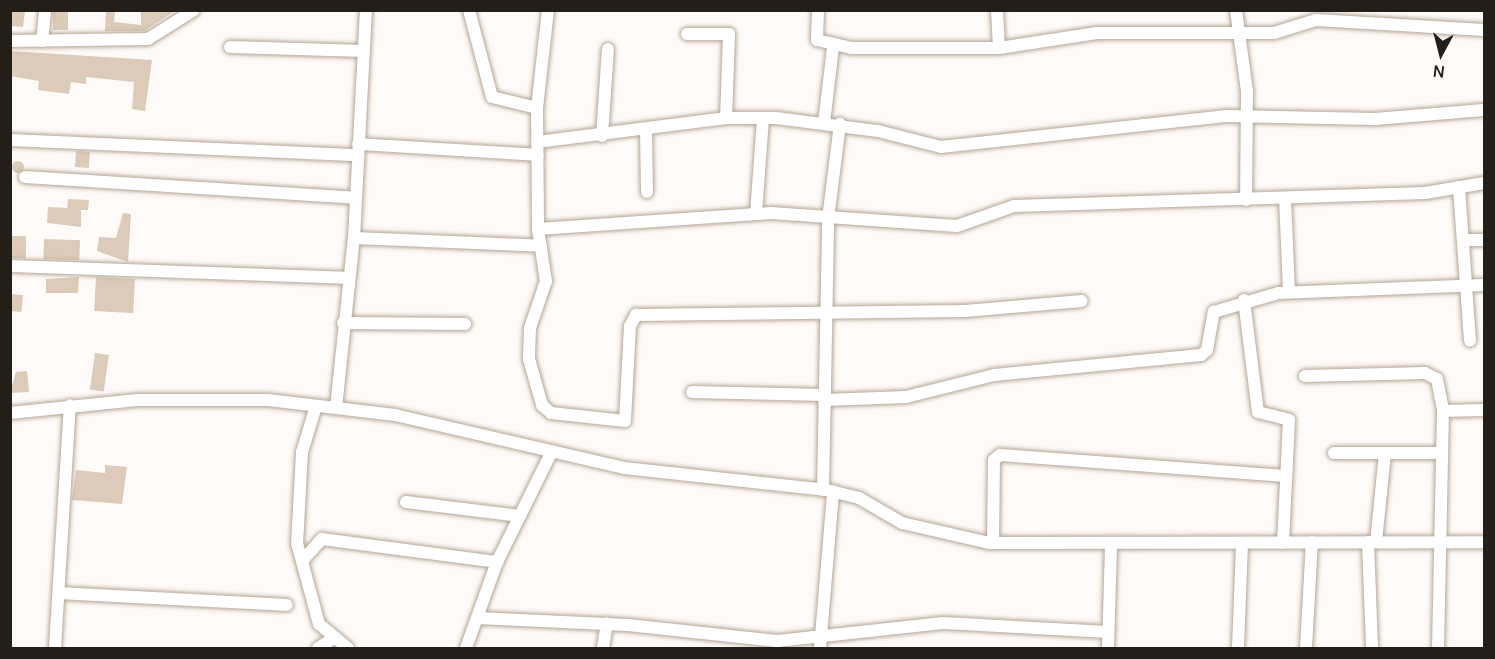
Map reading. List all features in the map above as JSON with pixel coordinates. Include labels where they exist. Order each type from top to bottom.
[{"type":"street","points":[[42,41],[45,10]]},
{"type":"street","points":[[10,41],[148,39],[194,10]]},
{"type":"street","points":[[336,408],[347,278],[354,238],[366,10]]},
{"type":"street","points":[[469,10],[492,97],[537,108]]},
{"type":"street","points":[[548,10],[537,108],[538,229],[546,281],[530,327],[529,359],[542,405],[551,413],[625,421],[630,326],[636,315],[965,311],[1082,301]]},
{"type":"street","points":[[818,10],[825,44],[824,123]]},
{"type":"street","points":[[997,10],[999,48]]},
{"type":"street","points":[[1236,10],[1246,118],[1246,200]]},
{"type":"street","points":[[825,44],[999,48],[1097,33],[1281,32],[1316,20],[1485,30]]},
{"type":"street","points":[[687,34],[729,34],[726,118]]},
{"type":"street","points":[[230,47],[364,51]]},
{"type":"street","points":[[602,136],[608,49]]},
{"type":"street","points":[[537,142],[602,136],[726,118],[763,118],[840,124],[941,147],[1208,117],[1375,119],[1485,110]]},
{"type":"street","points":[[756,214],[763,118]]},
{"type":"street","points":[[823,642],[828,491],[824,398],[824,314],[828,219],[840,124]]},
{"type":"street","points":[[646,130],[647,192]]},
{"type":"street","points":[[10,140],[538,155]]},
{"type":"street","points":[[25,177],[355,198]]},
{"type":"street","points":[[538,229],[756,214],[957,226],[1014,207],[1285,199],[1459,187],[1485,183]]},
{"type":"street","points":[[1459,187],[1469,286],[1470,341]]},
{"type":"street","points":[[1285,199],[1289,292]]},
{"type":"street","points":[[354,238],[541,246]]},
{"type":"street","points":[[1465,240],[1485,240]]},
{"type":"street","points":[[10,266],[347,278]]},
{"type":"street","points":[[692,392],[824,398],[906,397],[994,375],[1201,355],[1208,350],[1214,312],[1244,300],[1289,292],[1485,285]]},
{"type":"street","points":[[1244,300],[1257,412],[1288,420],[1283,543]]},
{"type":"street","points":[[343,323],[465,324]]},
{"type":"street","points":[[1305,376],[1431,373],[1437,379],[1443,411],[1438,542],[1438,648]]},
{"type":"street","points":[[10,413],[70,405],[268,400],[395,414],[552,451],[702,480],[828,491],[859,498],[902,523],[993,543],[1111,545],[1485,542]]},
{"type":"street","points":[[55,648],[70,405]]},
{"type":"street","points":[[316,406],[302,452],[297,532],[320,624],[348,648]]},
{"type":"street","points":[[1443,411],[1485,410]]},
{"type":"street","points":[[466,648],[497,562],[552,451]]},
{"type":"street","points":[[1334,453],[1442,453]]},
{"type":"street","points":[[1372,648],[1372,542],[1385,453]]},
{"type":"street","points":[[993,543],[994,460],[999,455],[1286,476]]},
{"type":"street","points":[[406,502],[520,516]]},
{"type":"street","points":[[303,561],[322,539],[497,562]]},
{"type":"street","points":[[1306,648],[1312,542]]},
{"type":"street","points":[[1238,648],[1242,543]]},
{"type":"street","points":[[1108,648],[1111,545]]},
{"type":"street","points":[[59,593],[287,605]]},
{"type":"street","points":[[477,618],[607,624],[730,639],[823,642],[943,623],[1108,632]]},
{"type":"street","points":[[603,648],[607,624]]},
{"type":"street","points":[[318,648],[334,638]]},
{"type":"building","points":[[10,10],[25,10],[23,27],[10,26]]},
{"type":"building","points":[[53,10],[68,10],[68,30],[53,30]]},
{"type":"building","points":[[106,10],[115,10],[114,22],[141,25],[141,10],[176,10],[144,31],[105,31]]},
{"type":"building","points":[[10,51],[152,60],[145,111],[132,109],[134,82],[86,77],[86,84],[71,82],[69,94],[38,90],[39,81],[10,76]]},
{"type":"building","points":[[76,151],[90,152],[89,168],[75,167]]},
{"type":"building","points":[[20,161],[24,167],[20,173],[16,173],[12,165]]},
{"type":"building","points":[[68,199],[89,200],[88,210],[81,210],[81,227],[47,223],[48,207],[67,208]]},
{"type":"building","points":[[123,213],[131,214],[128,262],[97,251],[99,237],[116,238]]},
{"type":"building","points":[[12,236],[26,236],[26,258],[12,258]]},
{"type":"building","points":[[44,239],[80,240],[79,260],[43,259]]},
{"type":"building","points":[[79,277],[78,293],[46,293],[46,279]]},
{"type":"building","points":[[96,277],[135,279],[133,313],[94,311]]},
{"type":"building","points":[[12,294],[23,295],[21,312],[11,311]]},
{"type":"building","points":[[95,353],[109,355],[104,392],[90,390]]},
{"type":"building","points":[[27,371],[29,392],[10,393],[16,372]]},
{"type":"building","points":[[105,465],[127,467],[122,504],[72,500],[76,470],[105,473]]}]
